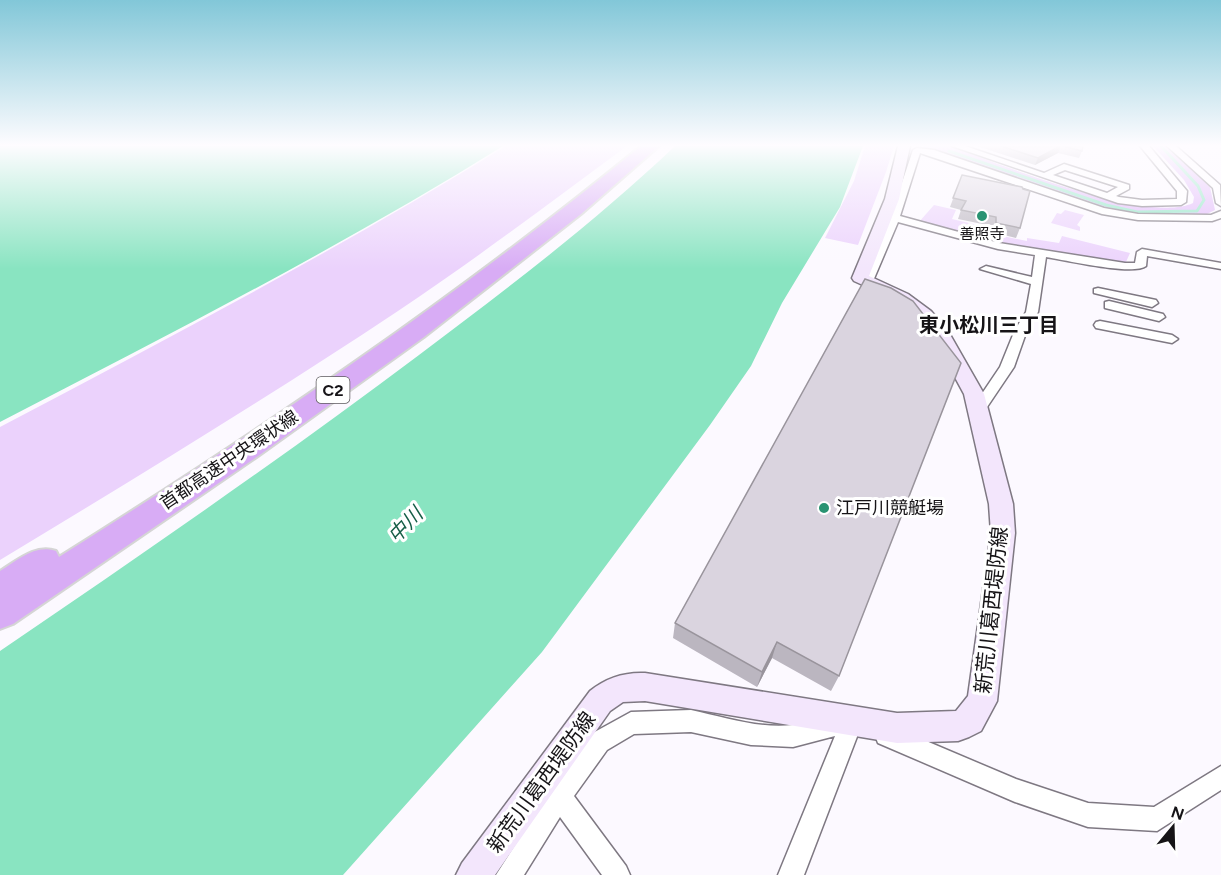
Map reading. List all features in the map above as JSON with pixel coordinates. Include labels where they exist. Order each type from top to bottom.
[{"type":"highway","name":"首都高速中央環状線","points":[[0,589],[187,470],[446,293],[524,237],[586,187]]},
{"type":"highway","name":"首都高速中央環状線","points":[[0,613],[366,366],[539,240],[602,187]]},
{"type":"main road","points":[[867,281],[860,278],[899,187]]},
{"type":"main road","name":"新荒川葛西堤防線","points":[[474,875],[600,701],[613,690],[628,686],[645,687],[897,728],[958,726],[970,720],[982,701],[1002,533],[1001,504],[978,410],[967,379],[939,331],[925,315],[902,297],[867,281]]},
{"type":"street","points":[[867,281],[895,219],[901,187]]},
{"type":"street","points":[[1032,187],[1102,211],[1138,217],[1212,218],[1221,214]]},
{"type":"street","points":[[1076,187],[1107,197],[1142,203],[1181,202],[1182,191],[1178,187]]},
{"type":"street","points":[[1107,197],[1125,187]]},
{"type":"street","points":[[1219,187],[1221,203]]},
{"type":"street","points":[[895,219],[966,238],[1041,254],[1125,266],[1140,266],[1142,252],[1221,266]]},
{"type":"street","points":[[978,410],[1007,367],[1021,330],[1032,312],[1041,254]]},
{"type":"street","points":[[986,269],[1037,282]]},
{"type":"street","points":[[1098,291],[1152,303]]},
{"type":"street","points":[[1109,305],[1159,317]]},
{"type":"street","points":[[1101,325],[1172,339]]},
{"type":"street","points":[[509,875],[560,796],[599,742],[631,723],[691,721],[751,734],[793,736],[852,721],[1015,790],[1088,815],[1157,819],[1221,777]]},
{"type":"street","points":[[791,875],[852,721]]},
{"type":"street","points":[[560,796],[617,875]]},
{"type":"shaded area","points":[[438,187],[572,187],[485,251],[349,343],[250,407],[0,560],[0,427],[382,220]]},
{"type":"shaded area","points":[[851,187],[880,187],[858,245],[825,238]]},
{"type":"shaded area","points":[[1043,187],[1066,187],[1143,206],[1172,208],[1193,203],[1194,197],[1188,187],[1210,187],[1215,210],[1205,215],[1136,214],[1105,208]]},
{"type":"shaded area","points":[[934,205],[956,210],[952,219],[990,228],[988,233],[1027,241],[1027,238],[1059,243],[1062,236],[1130,253],[1126,262],[1116,262],[1006,244],[919,222]]},
{"type":"shaded area","points":[[1065,210],[1084,215],[1077,225],[1080,231],[1051,223],[1057,213],[1061,214]]},
{"type":"water","points":[[0,187],[435,187],[317,255],[0,422]]},
{"type":"water","name":"中川","points":[[630,187],[848,187],[840,207],[782,303],[751,366],[710,425],[542,652],[343,875],[0,875],[0,651],[316,431],[518,280]]},
{"type":"building","points":[[957,187],[1021,187],[1030,191],[1020,228],[996,223],[996,217],[961,210],[966,201],[953,198]]},
{"type":"building","name":"江戸川競艇場","points":[[865,279],[891,288],[913,301],[961,363],[839,676],[777,642],[762,672],[675,623]]},
{"type":"waterway","points":[[1053,187],[1106,205],[1137,212],[1197,211],[1204,200],[1198,187]]},
{"type":"place","name":"善照寺","points":[[982,216]]},
{"type":"place","name":"江戸川競艇場","points":[[824,508]]},
{"type":"district","name":"東小松川三丁目","points":[[989,325]]}]
